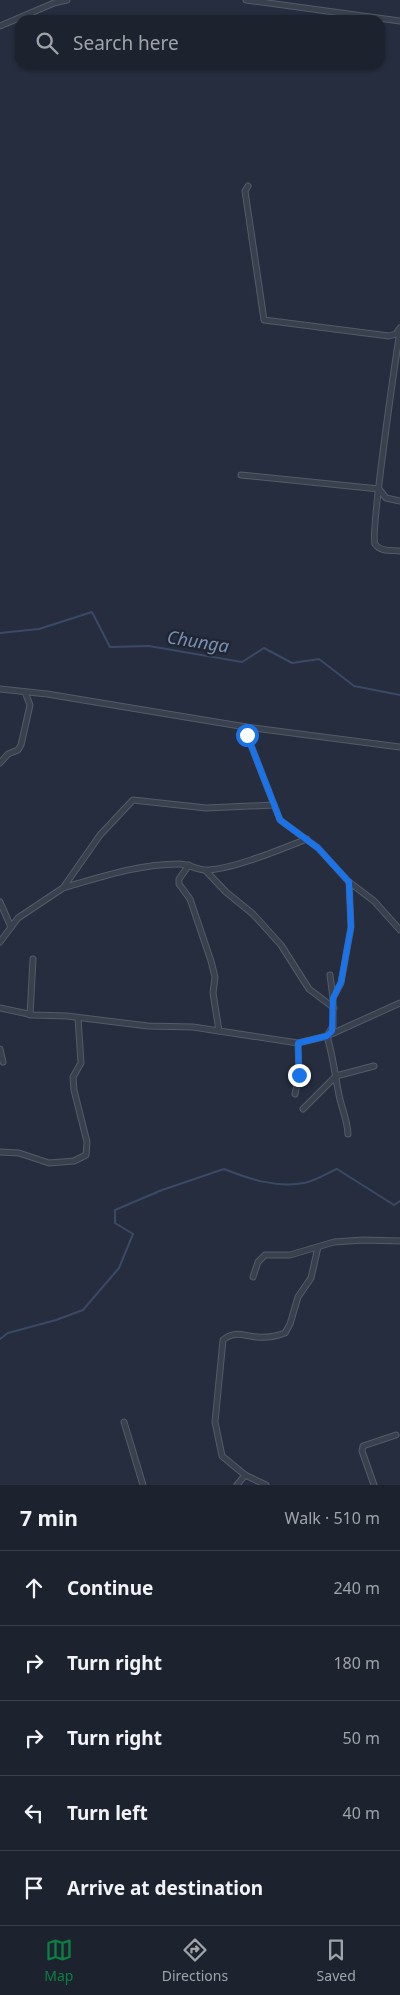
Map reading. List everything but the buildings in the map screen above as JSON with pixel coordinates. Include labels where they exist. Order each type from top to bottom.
[{"type":"street","points":[[26,15],[54,3],[67,0]]},
{"type":"street","points":[[246,0],[356,15]]},
{"type":"street","points":[[385,19],[400,21]]},
{"type":"street","points":[[0,26],[15,20]]},
{"type":"street","points":[[248,186],[245,190],[264,320],[390,336],[396,334],[400,328]]},
{"type":"street","points":[[400,328],[375,507],[373,537],[375,544],[382,550],[400,551]]},
{"type":"street","points":[[241,475],[379,489],[386,498],[400,501]]},
{"type":"street","points":[[0,689],[62,696],[246,726],[400,747]]},
{"type":"street","points":[[0,763],[8,754],[18,750],[21,745],[30,705],[25,692]]},
{"type":"street","points":[[246,726],[247,735],[280,820],[308,840],[328,858],[349,882],[374,901],[400,930]]},
{"type":"street","points":[[63,888],[100,835],[133,800],[206,808],[274,805]]},
{"type":"street","points":[[206,871],[222,868],[308,840]]},
{"type":"street","points":[[190,865],[179,879],[179,884],[190,899],[211,962],[215,977],[213,993],[219,1031]]},
{"type":"street","points":[[0,942],[18,918],[63,888],[146,867],[190,865],[206,871],[226,892],[253,914],[281,945],[309,989],[334,1008]]},
{"type":"street","points":[[333,998],[341,982],[351,927],[349,882]]},
{"type":"street","points":[[0,902],[11,927]]},
{"type":"street","points":[[30,1015],[33,959]]},
{"type":"street","points":[[327,1036],[332,1031],[334,1008],[330,975]]},
{"type":"street","points":[[0,1008],[30,1015],[219,1031],[298,1043],[327,1036],[398,1004],[400,1010]]},
{"type":"street","points":[[0,1152],[19,1152],[49,1163],[74,1160],[86,1155],[87,1142],[74,1090],[74,1077],[81,1064],[78,1018]]},
{"type":"street","points":[[327,1036],[348,1134]]},
{"type":"street","points":[[295,1094],[299,1075],[298,1043]]},
{"type":"street","points":[[0,1049],[3,1062]]},
{"type":"street","points":[[303,1109],[336,1076],[374,1066]]},
{"type":"street","points":[[253,1277],[255,1267],[262,1257],[290,1255],[334,1242],[363,1240],[400,1241]]},
{"type":"street","points":[[266,1485],[246,1475],[222,1456],[215,1422],[223,1340],[231,1334],[262,1337],[285,1333],[288,1330],[298,1296],[311,1278],[318,1247]]},
{"type":"street","points":[[124,1422],[143,1485]]},
{"type":"street","points":[[374,1485],[362,1446],[396,1435]]},
{"type":"street","points":[[237,1485],[246,1475]]},
{"type":"waterway","name":"Chunga","points":[[0,633],[39,629],[92,612],[110,647],[149,646],[242,662],[264,648],[292,663],[319,659],[354,686],[400,695]]},
{"type":"waterway","points":[[0,1339],[8,1333],[56,1320],[83,1310],[119,1268],[133,1234],[115,1223],[115,1210],[162,1190],[224,1169],[253,1179],[283,1184],[308,1182],[337,1169],[394,1205],[400,1201]]},
{"type":"route","points":[[247,735],[280,820],[318,848],[349,882],[352,919],[341,982],[339,990],[333,998],[334,1015],[332,1031],[327,1036],[298,1043],[299,1075]]}]
